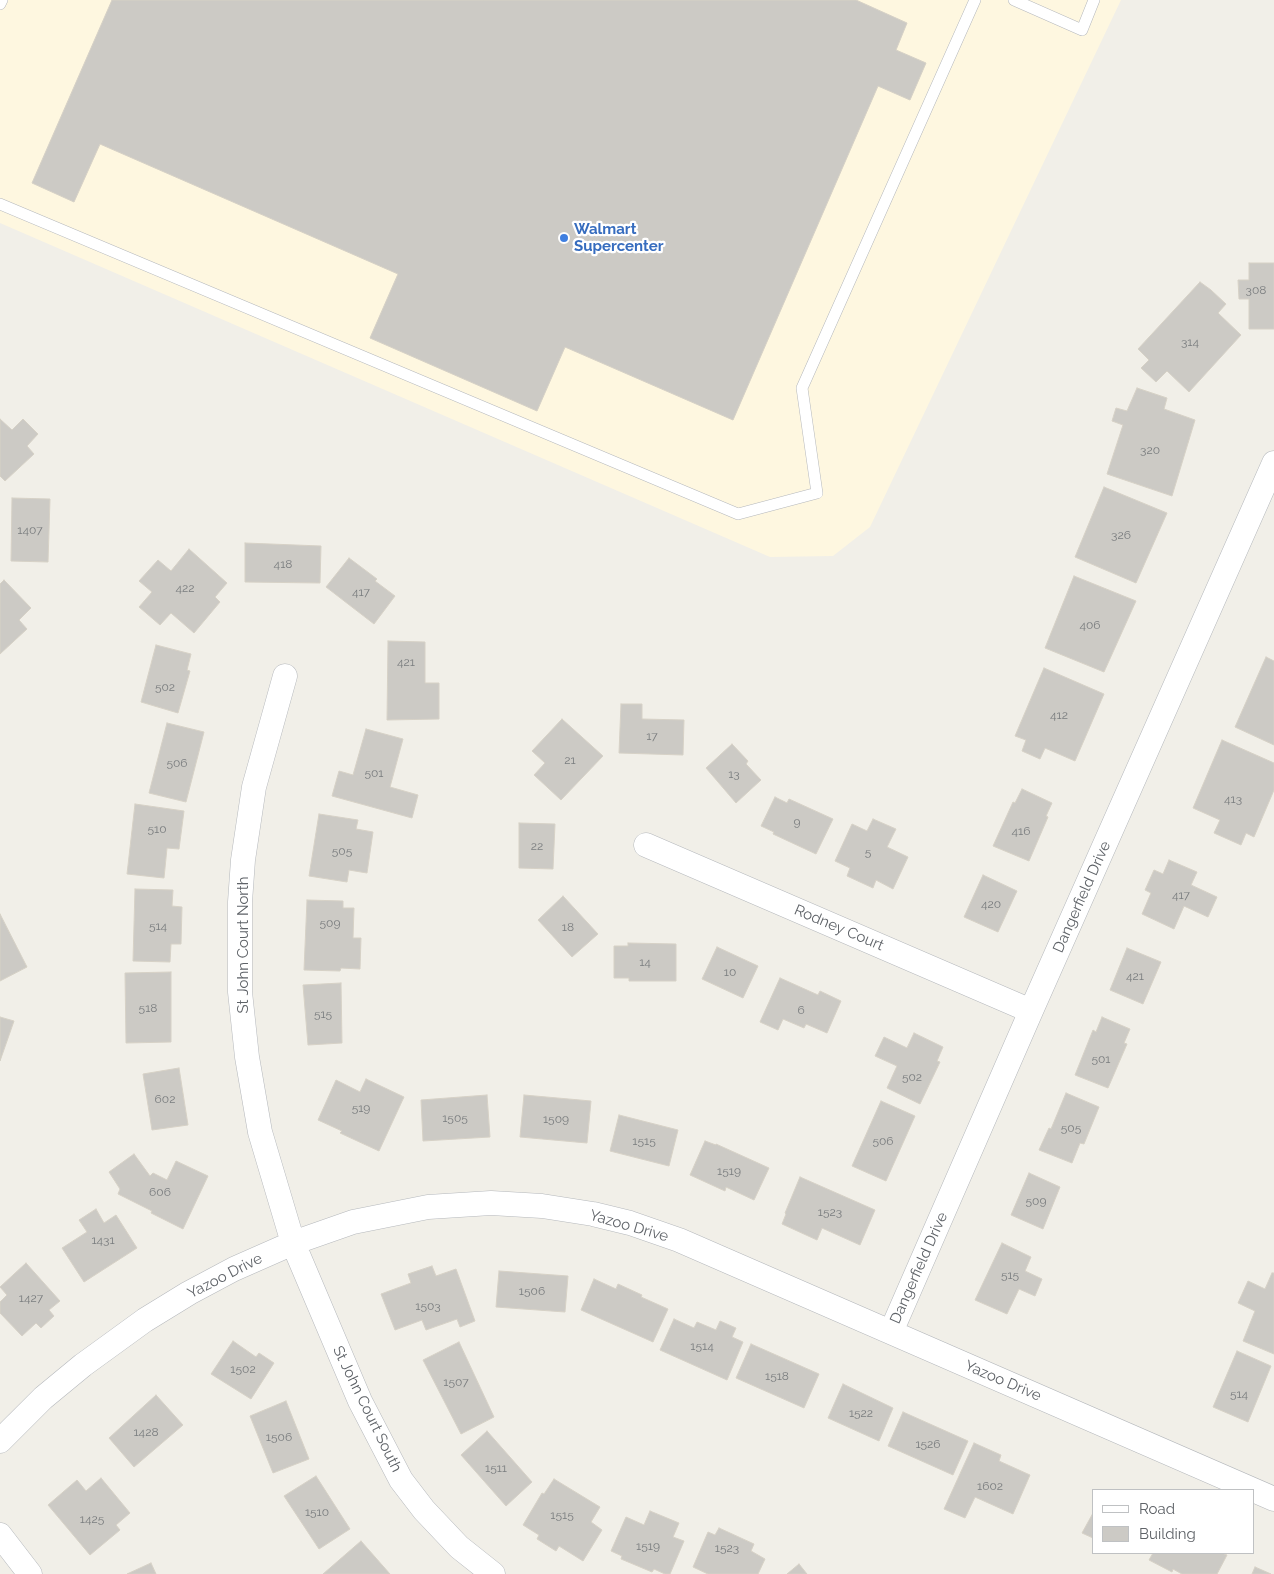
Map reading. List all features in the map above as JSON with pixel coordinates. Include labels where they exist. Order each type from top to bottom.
[{"type":"street","name":"Dangerfield Drive","points":[[891,1332],[1274,463]]},
{"type":"street","name":"St John Court North","points":[[285,676],[254,787],[240,902],[240,992],[247,1057],[260,1132],[294,1244]]},
{"type":"street","name":"Rodney Court","points":[[646,845],[1031,1011]]},
{"type":"street","name":"Yazoo Drive","points":[[0,1441],[43,1398],[83,1365],[145,1320],[189,1293],[234,1269],[353,1222],[428,1206],[491,1203],[542,1206],[593,1214],[630,1223],[679,1240],[1253,1489]]},
{"type":"street","name":"St John Court South","points":[[294,1244],[360,1401],[401,1480],[424,1510],[459,1547],[493,1574]]},
{"type":"street","name":"Yazoo Drive","points":[[1254,1489],[1274,1498]]},
{"type":"street","points":[[0,1535],[30,1574]]},
{"type":"lane","points":[[0,4],[2,0]]},
{"type":"lane","points":[[0,204],[738,514],[818,493],[802,388],[975,0]]},
{"type":"lane","points":[[1014,0],[1082,30],[1094,0]]},
{"type":"shaded area","points":[[0,0],[1121,0],[870,527],[833,556],[770,557],[0,223]]},
{"type":"building","name":"Walmart Supercenter","points":[[112,0],[856,0],[907,23],[896,50],[926,63],[910,100],[878,86],[733,420],[565,347],[537,411],[370,338],[398,274],[100,144],[74,202],[32,183]]},
{"type":"building","points":[[1249,263],[1274,263],[1274,329],[1249,329],[1249,299],[1239,299],[1238,280],[1249,280]]},
{"type":"building","points":[[1200,282],[1226,304],[1218,313],[1241,335],[1189,392],[1167,371],[1156,382],[1141,368],[1149,360],[1138,349]]},
{"type":"building","points":[[1137,388],[1167,398],[1164,409],[1195,420],[1172,496],[1107,474],[1123,425],[1112,421],[1116,408],[1127,411]]},
{"type":"building","points":[[0,419],[12,430],[23,419],[38,434],[27,446],[34,454],[5,481],[0,476]]},
{"type":"building","points":[[1104,487],[1167,513],[1136,583],[1075,557]]},
{"type":"building","points":[[12,498],[50,499],[48,562],[11,561]]},
{"type":"building","points":[[245,543],[321,546],[320,583],[245,582]]},
{"type":"building","points":[[189,549],[227,583],[215,597],[220,602],[194,633],[171,613],[160,625],[139,607],[152,592],[139,581],[158,560],[171,571]]},
{"type":"building","points":[[349,558],[377,579],[375,581],[395,596],[374,624],[326,587]]},
{"type":"building","points":[[1074,576],[1136,601],[1104,672],[1045,648]]},
{"type":"building","points":[[4,580],[31,608],[19,620],[27,629],[0,654],[0,584]]},
{"type":"building","points":[[388,641],[425,642],[425,683],[439,683],[439,719],[387,720]]},
{"type":"building","points":[[156,645],[191,654],[187,670],[190,671],[178,713],[141,702]]},
{"type":"building","points":[[1266,657],[1274,661],[1274,745],[1235,727]]},
{"type":"building","points":[[1044,668],[1104,694],[1075,761],[1045,748],[1040,759],[1022,751],[1026,740],[1015,736]]},
{"type":"building","points":[[621,704],[642,704],[642,719],[684,720],[683,755],[619,753]]},
{"type":"building","points":[[562,719],[603,756],[561,800],[534,775],[545,763],[532,751]]},
{"type":"building","points":[[167,723],[204,732],[186,802],[149,793]]},
{"type":"building","points":[[366,729],[403,739],[390,787],[418,795],[412,818],[332,796],[339,771],[353,775]]},
{"type":"building","points":[[1222,740],[1274,763],[1274,790],[1254,837],[1246,833],[1241,845],[1214,833],[1220,820],[1193,808]]},
{"type":"building","points":[[732,744],[748,761],[746,764],[761,780],[736,803],[706,768]]},
{"type":"building","points":[[1022,789],[1052,803],[1029,861],[993,846],[1013,802],[1015,803]]},
{"type":"building","points":[[775,797],[787,803],[789,799],[833,819],[816,854],[773,834],[774,832],[761,826]]},
{"type":"building","points":[[135,804],[184,811],[179,849],[167,848],[164,878],[127,874]]},
{"type":"building","points":[[319,814],[358,820],[356,829],[373,832],[367,873],[349,870],[347,882],[309,876]]},
{"type":"building","points":[[873,819],[896,829],[887,847],[908,857],[893,889],[876,880],[873,888],[847,876],[850,868],[835,861],[852,824],[867,831]]},
{"type":"building","points":[[519,823],[555,824],[553,869],[519,868]]},
{"type":"building","points":[[1169,860],[1197,872],[1191,885],[1217,897],[1208,917],[1184,906],[1174,929],[1142,914],[1151,893],[1145,890],[1154,870],[1163,874]]},
{"type":"building","points":[[983,875],[1017,891],[998,932],[964,917]]},
{"type":"building","points":[[135,889],[173,890],[172,906],[182,907],[181,944],[171,944],[170,962],[133,961]]},
{"type":"building","points":[[563,896],[598,934],[572,957],[538,920]]},
{"type":"building","points":[[307,900],[343,901],[343,908],[354,908],[353,938],[361,938],[360,969],[341,968],[340,971],[304,970]]},
{"type":"building","points":[[0,914],[27,967],[0,981]]},
{"type":"building","points":[[628,943],[676,944],[676,981],[629,981],[629,978],[614,978],[614,946],[628,946]]},
{"type":"building","points":[[717,947],[758,966],[743,998],[702,979]]},
{"type":"building","points":[[1127,948],[1161,962],[1143,1004],[1110,990]]},
{"type":"building","points":[[171,972],[171,1042],[126,1043],[125,973]]},
{"type":"building","points":[[780,978],[818,995],[820,991],[841,1001],[827,1033],[806,1024],[804,1028],[783,1019],[778,1030],[760,1022]]},
{"type":"building","points":[[341,983],[342,1043],[308,1045],[303,985]]},
{"type":"building","points":[[0,1017],[14,1021],[0,1061]]},
{"type":"building","points":[[1102,1017],[1130,1029],[1124,1043],[1127,1044],[1108,1088],[1075,1075],[1093,1030],[1096,1032]]},
{"type":"building","points":[[914,1033],[943,1047],[937,1061],[940,1062],[920,1104],[887,1088],[897,1066],[875,1056],[884,1037],[907,1048]]},
{"type":"building","points":[[179,1068],[188,1125],[152,1130],[143,1074]]},
{"type":"building","points":[[366,1079],[404,1097],[379,1151],[340,1133],[342,1131],[318,1120],[336,1080],[360,1092]]},
{"type":"building","points":[[1066,1093],[1099,1107],[1084,1144],[1080,1143],[1072,1163],[1039,1150],[1049,1128],[1051,1129]]},
{"type":"building","points":[[487,1095],[490,1137],[423,1141],[421,1100]]},
{"type":"building","points":[[524,1095],[591,1101],[587,1143],[520,1137]]},
{"type":"building","points":[[881,1101],[915,1116],[886,1181],[852,1166]]},
{"type":"building","points":[[619,1115],[678,1130],[669,1166],[610,1151]]},
{"type":"building","points":[[705,1141],[716,1144],[769,1168],[754,1200],[726,1187],[725,1191],[690,1175]]},
{"type":"building","points":[[134,1154],[150,1176],[153,1173],[167,1180],[176,1161],[208,1176],[183,1229],[118,1194],[120,1189],[109,1172]]},
{"type":"building","points":[[1029,1173],[1060,1187],[1043,1229],[1011,1215]]},
{"type":"building","points":[[800,1177],[875,1210],[860,1245],[822,1228],[817,1240],[782,1224]]},
{"type":"building","points":[[96,1209],[104,1223],[116,1215],[137,1248],[84,1282],[62,1248],[87,1232],[79,1220]]},
{"type":"building","points":[[1002,1243],[1031,1257],[1025,1271],[1042,1279],[1035,1296],[1019,1289],[1007,1314],[975,1300]]},
{"type":"building","points":[[26,1263],[60,1301],[49,1310],[54,1316],[41,1328],[36,1323],[22,1336],[0,1313],[0,1302],[7,1295],[0,1287]]},
{"type":"building","points":[[432,1266],[436,1276],[456,1269],[475,1321],[460,1327],[457,1319],[426,1330],[422,1320],[395,1330],[381,1294],[411,1283],[408,1274]]},
{"type":"building","points":[[499,1271],[568,1276],[565,1312],[496,1307]]},
{"type":"building","points":[[1272,1273],[1274,1273],[1274,1354],[1243,1341],[1255,1311],[1238,1303],[1248,1281],[1265,1289]]},
{"type":"building","points":[[594,1279],[616,1289],[618,1284],[668,1309],[653,1342],[581,1310]]},
{"type":"building","points":[[674,1319],[694,1328],[697,1322],[716,1330],[720,1321],[736,1328],[732,1337],[743,1342],[727,1380],[660,1350]]},
{"type":"building","points":[[233,1341],[256,1357],[259,1353],[274,1363],[251,1399],[211,1374]]},
{"type":"building","points":[[459,1342],[494,1417],[461,1434],[423,1360]]},
{"type":"building","points":[[751,1344],[819,1374],[804,1408],[736,1378]]},
{"type":"building","points":[[1237,1351],[1271,1366],[1248,1422],[1213,1407]]},
{"type":"building","points":[[843,1384],[893,1408],[879,1441],[828,1418]]},
{"type":"building","points":[[156,1395],[183,1425],[134,1467],[109,1438]]},
{"type":"building","points":[[286,1401],[309,1459],[273,1473],[250,1416]]},
{"type":"building","points":[[903,1412],[968,1441],[953,1475],[888,1446]]},
{"type":"building","points":[[487,1431],[532,1482],[506,1506],[461,1455]]},
{"type":"building","points":[[974,1443],[1001,1455],[999,1461],[1030,1475],[1013,1514],[975,1497],[965,1518],[944,1509]]},
{"type":"building","points":[[316,1476],[350,1529],[319,1549],[284,1496]]},
{"type":"building","points":[[101,1478],[130,1513],[116,1525],[120,1530],[90,1555],[48,1505],[77,1480],[86,1491]]},
{"type":"building","points":[[554,1479],[600,1507],[591,1522],[602,1530],[583,1561],[559,1546],[556,1551],[537,1539],[539,1535],[523,1525],[542,1493],[544,1494]]},
{"type":"building","points":[[650,1511],[679,1523],[673,1537],[684,1541],[670,1574],[654,1569],[652,1572],[621,1559],[622,1556],[611,1551],[626,1517],[644,1525]]},
{"type":"building","points":[[1092,1515],[1092,1538],[1082,1533]]},
{"type":"building","points":[[719,1528],[754,1544],[751,1551],[765,1559],[758,1574],[708,1574],[693,1567],[708,1532],[715,1535]]},
{"type":"building","points":[[361,1541],[390,1574],[323,1574]]},
{"type":"building","points":[[1152,1554],[1227,1555],[1217,1574],[1182,1574],[1173,1569],[1172,1572],[1149,1560]]},
{"type":"building","points":[[151,1563],[156,1574],[127,1574]]},
{"type":"building","points":[[799,1564],[807,1574],[787,1574]]},
{"type":"building","points":[[1255,1567],[1271,1574],[1252,1574]]},
{"type":"place","name":"Walmart Supercenter","points":[[564,238]]}]
